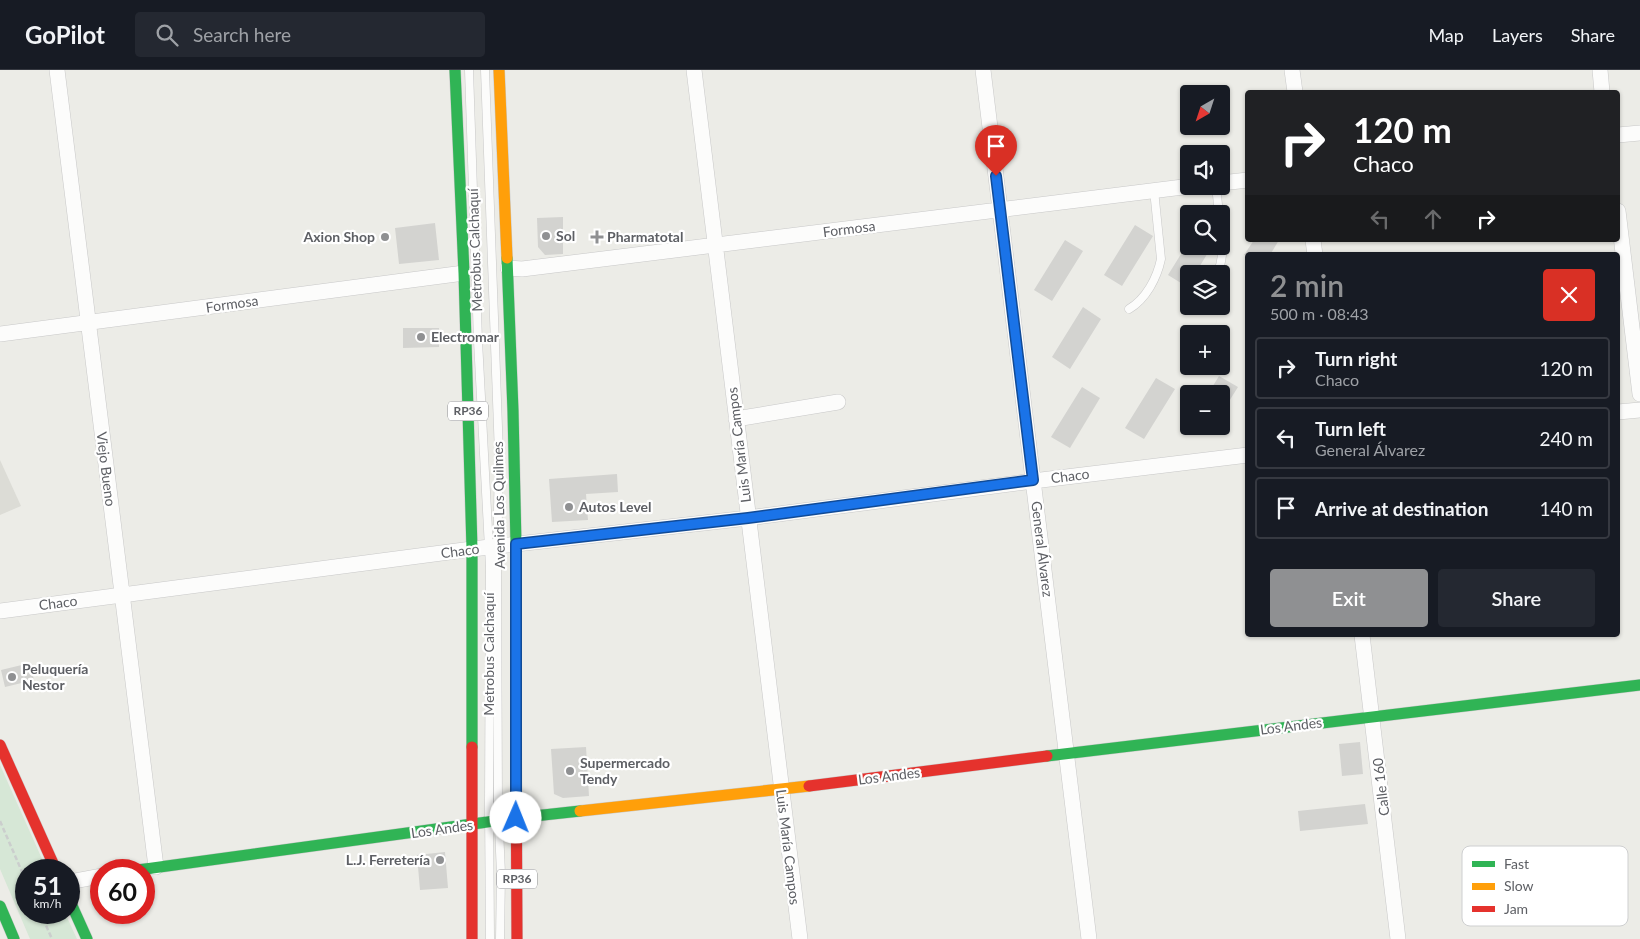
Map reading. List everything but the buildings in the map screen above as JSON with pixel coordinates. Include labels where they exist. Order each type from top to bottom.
[{"type":"main road","name":"Avenida Los Quilmes","points":[[455,70],[464,273],[472,549],[472,939]]},
{"type":"main road","name":"Avenida Los Quilmes","points":[[499,70],[508,268],[516,544],[517,939]]},
{"type":"main road","name":"Los Andes","points":[[156,867],[516,818],[781,790],[1068,753],[1640,684]]},
{"type":"main road","points":[[0,745],[51,859]]},
{"type":"main road","points":[[0,906],[14,939]]},
{"type":"main road","points":[[80,924],[86,939]]},
{"type":"street","name":"Viejo Bueno","points":[[57,70],[156,867]]},
{"type":"street","name":"Luis María Campos","points":[[694,70],[800,939]]},
{"type":"street","name":"General Álvarez","points":[[983,70],[1090,939]]},
{"type":"street","points":[[1292,70],[1295,90]]},
{"type":"street","points":[[1600,70],[1602,90]]},
{"type":"street","points":[[1620,136],[1640,133]]},
{"type":"street","points":[[1230,182],[1245,180]]},
{"type":"street","name":"Formosa","points":[[508,268],[522,269],[715,246],[1180,187]]},
{"type":"street","points":[[1620,228],[1640,394]]},
{"type":"street","name":"Formosa","points":[[0,334],[464,273]]},
{"type":"street","points":[[736,419],[838,402]]},
{"type":"street","points":[[1620,412],[1640,410]]},
{"type":"street","name":"Chaco","points":[[0,610],[472,549],[748,518],[1033,480],[1245,455]]},
{"type":"street","name":"Calle 160","points":[[1362,637],[1398,939]]},
{"type":"lane","name":"Metrobus Calchaquí","points":[[469,70],[478,341],[493,547]]},
{"type":"lane","name":"Metrobus Calchaquí","points":[[485,70],[499,455],[493,547],[494,822],[490,939]]},
{"type":"lane","points":[[1129,309],[1137,304],[1159,269],[1160,259],[1154,190]]},
{"type":"lane","name":"Metrobus Calchaquí","points":[[498,401],[508,268]]},
{"type":"lane","name":"Metrobus Calchaquí","points":[[494,822],[501,874],[500,939]]},
{"type":"path","points":[[0,821],[16,859]]},
{"type":"path","points":[[45,924],[52,939]]},
{"type":"shaded area","points":[[0,460],[21,506],[0,515]]},
{"type":"green space","points":[[0,765],[42,859],[15,859],[15,904],[0,869]]},
{"type":"green space","points":[[24,924],[70,924],[77,939],[30,939]]},
{"type":"traffic: fast","points":[[455,70],[464,273],[472,549],[472,747]]},
{"type":"traffic: fast","points":[[507,258],[516,544],[516,738]]},
{"type":"traffic: fast","points":[[1047,756],[1640,685]]},
{"type":"traffic: fast","points":[[155,868],[516,818],[580,811]]},
{"type":"traffic: fast","points":[[0,906],[14,939]]},
{"type":"traffic: fast","points":[[80,923],[87,939]]},
{"type":"traffic: slow","points":[[499,70],[507,258]]},
{"type":"traffic: slow","points":[[580,811],[809,786]]},
{"type":"traffic: jam","points":[[516,738],[517,939]]},
{"type":"traffic: jam","points":[[0,745],[51,859]]},
{"type":"traffic: jam","points":[[472,747],[472,939]]},
{"type":"traffic: jam","points":[[809,786],[1047,756]]},
{"type":"place","name":"Sol","points":[[546,236]]},
{"type":"place","name":"Axion Shop","points":[[385,237]]},
{"type":"place","name":"Pharmatotal","points":[[597,237]]},
{"type":"place","name":"Electromar","points":[[421,337]]},
{"type":"place","name":"Autos Level","points":[[569,507]]},
{"type":"place","name":"Peluquería Nestor","points":[[12,677]]},
{"type":"place","name":"Supermercado Tendy","points":[[570,771]]},
{"type":"place","name":"L.J. Ferretería","points":[[440,860]]},
{"type":"route","points":[[516,818],[516,544],[748,518],[1033,480],[996,176]]}]
